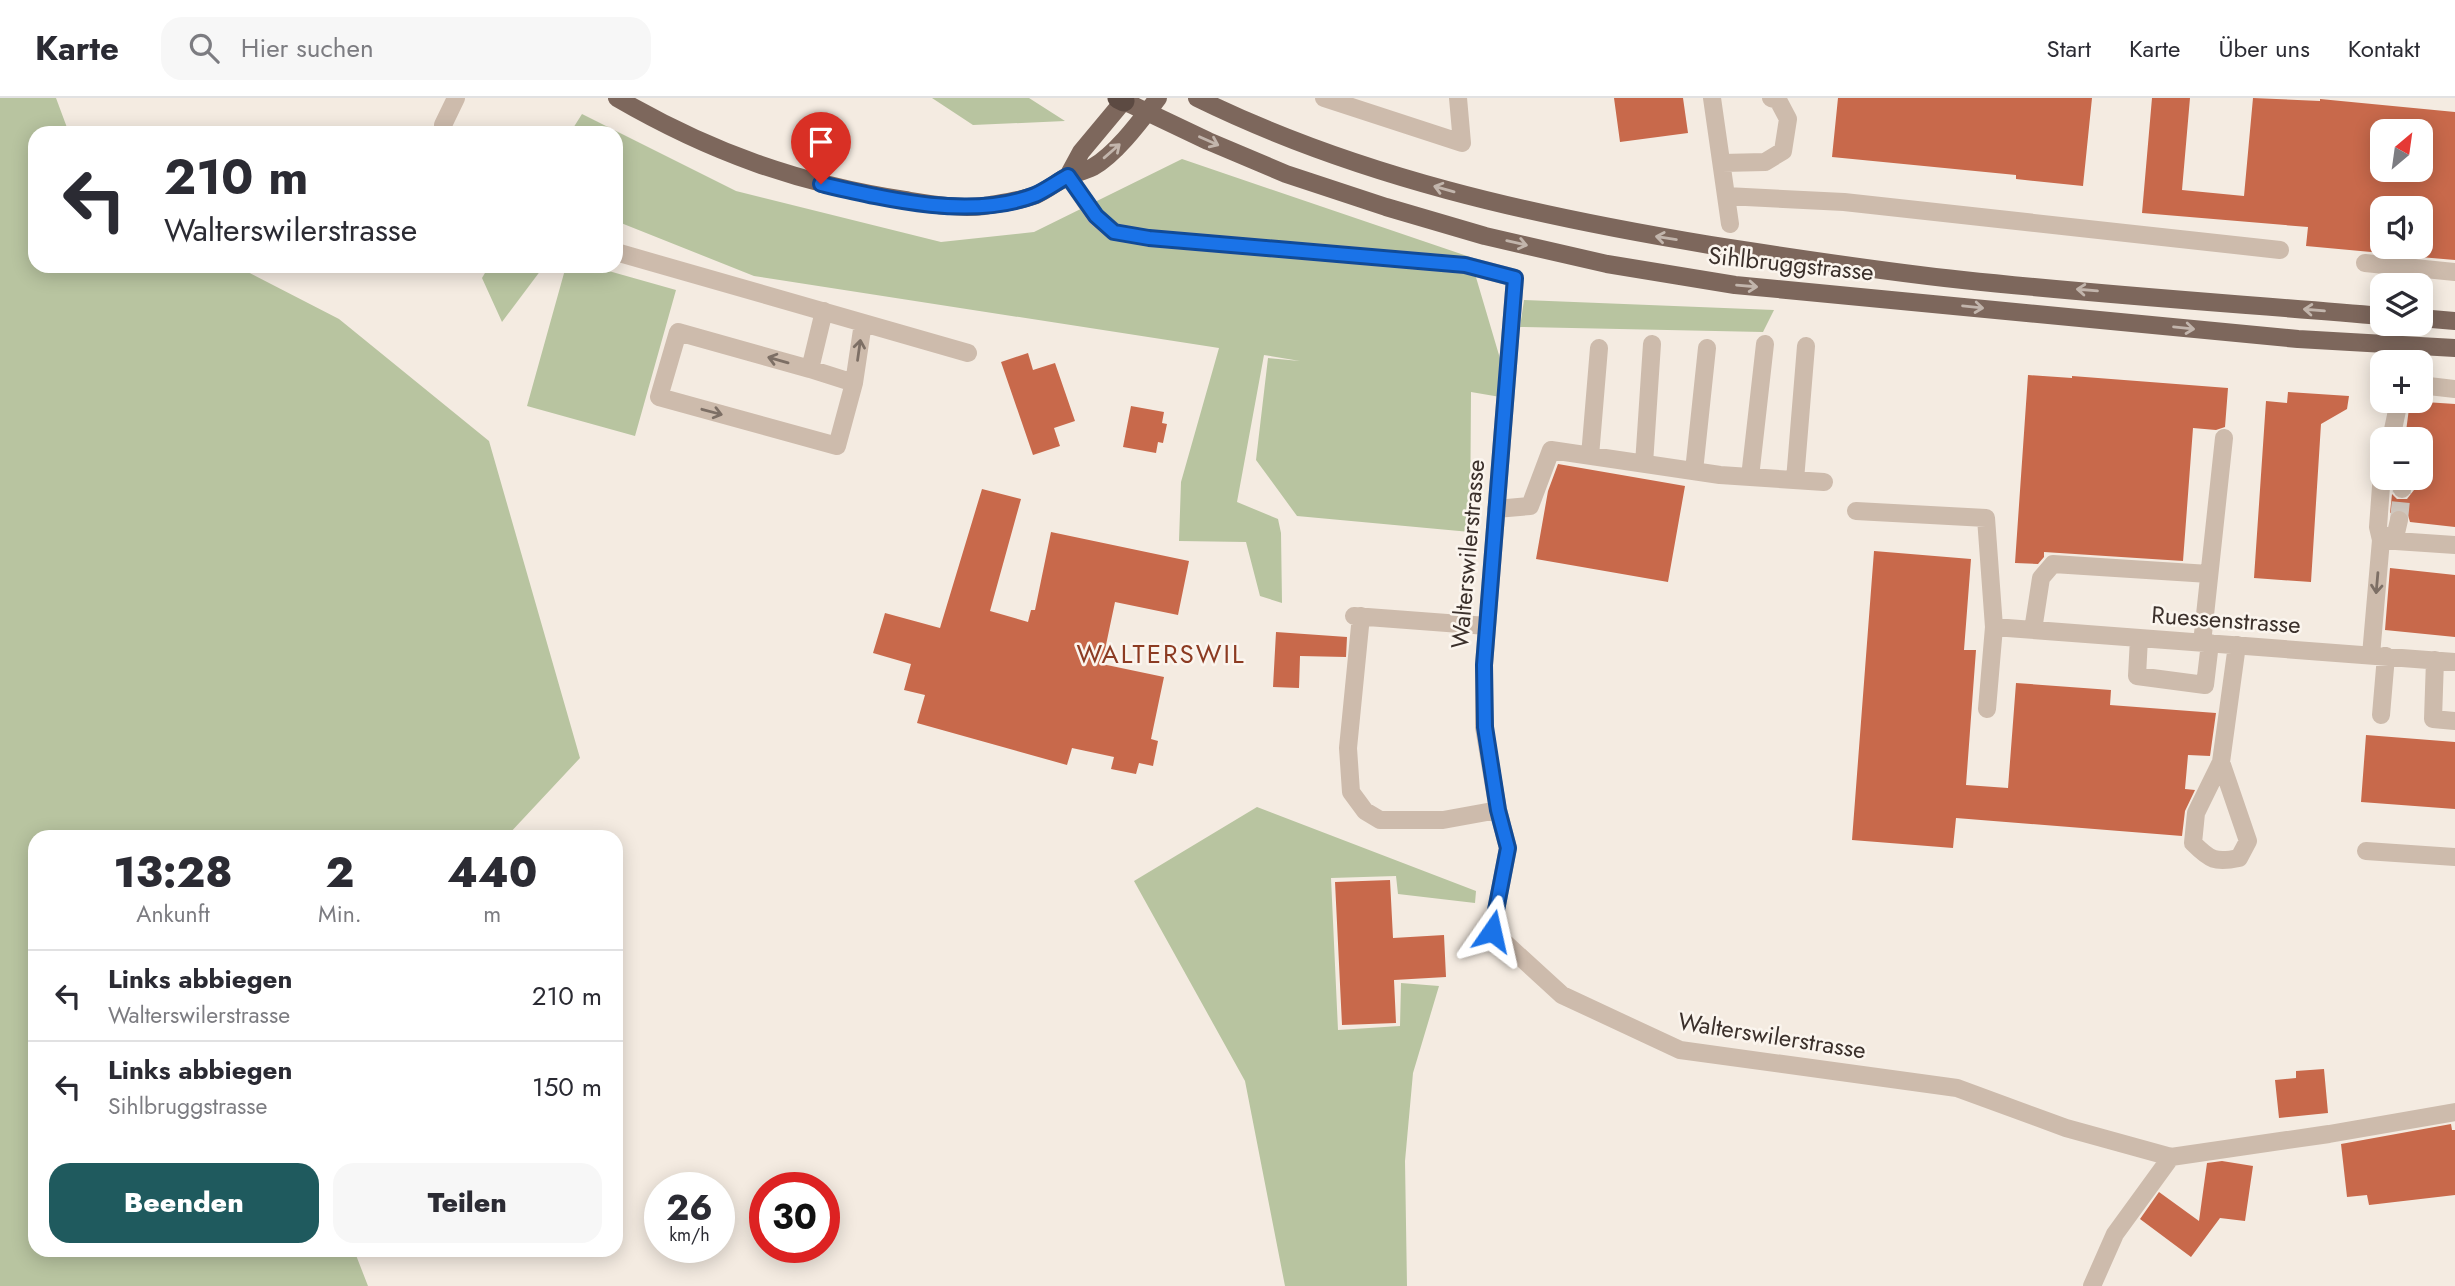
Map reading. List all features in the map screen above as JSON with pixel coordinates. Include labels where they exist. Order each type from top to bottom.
[{"type":"main road","points":[[617,98],[667,127],[739,159],[806,180],[860,193],[944,205],[981,206],[1036,195],[1068,176],[1094,166],[1120,143],[1158,98]]},
{"type":"main road","name":"Sihlbruggstrasse","points":[[1197,98],[1310,146],[1398,176],[1493,203],[1609,229],[1846,266],[1965,280],[2370,315]]},
{"type":"main road","points":[[1068,176],[1081,152],[1123,99]]},
{"type":"main road","name":"Sihlbruggstrasse","points":[[1123,99],[1147,113],[1286,174],[1485,236],[1606,264],[1735,285],[2298,339],[2455,348]]},
{"type":"main road","points":[[2433,319],[2455,321]]},
{"type":"street","points":[[443,126],[456,98]]},
{"type":"street","points":[[1324,98],[1462,143],[1458,98]]},
{"type":"street","points":[[1712,98],[1730,224]]},
{"type":"street","points":[[1722,163],[1765,162],[1783,151],[1788,118],[1778,100],[1771,98]]},
{"type":"street","name":"Walterswilerstrasse","points":[[1068,176],[1096,216],[1114,232],[1149,238],[1465,265],[1515,278],[1484,665],[1485,727],[1498,810],[1508,848],[1492,931],[1562,995],[1680,1050],[1957,1088],[2066,1128],[2171,1157]]},
{"type":"street","points":[[1726,196],[1844,202],[2280,250]]},
{"type":"street","points":[[623,254],[968,353]]},
{"type":"street","points":[[2365,263],[2455,272]]},
{"type":"street","points":[[810,369],[824,312]]},
{"type":"street","points":[[854,383],[678,332],[659,397],[837,446],[854,383],[863,323]]},
{"type":"street","points":[[1644,464],[1652,344]]},
{"type":"street","points":[[1750,477],[1765,344]]},
{"type":"street","points":[[1795,480],[1806,346]]},
{"type":"street","points":[[1590,456],[1599,348]]},
{"type":"street","points":[[1694,471],[1707,348]]},
{"type":"street","points":[[2433,386],[2455,389]]},
{"type":"street","points":[[2139,638],[2137,676],[2205,685],[2209,574],[2224,438]]},
{"type":"street","points":[[1496,509],[1530,506],[1551,450],[1694,471],[1824,482]]},
{"type":"street","points":[[2381,490],[2378,527],[2381,540],[2378,656],[2381,715]]},
{"type":"street","points":[[1856,510],[1986,518],[1994,627],[1987,709]]},
{"type":"street","points":[[2381,540],[2396,533],[2399,520]]},
{"type":"street","points":[[2381,540],[2455,545]]},
{"type":"street","points":[[2033,630],[2041,578],[2053,564],[2209,574]]},
{"type":"street","points":[[1487,626],[1357,616],[1348,748],[1351,792],[1365,811],[1380,820],[1443,820],[1498,810]]},
{"type":"street","name":"Ruessenstrasse","points":[[1994,627],[2455,662]]},
{"type":"street","points":[[2221,762],[2248,841],[2239,858],[2223,862],[2208,858],[2193,843],[2196,813],[2221,762],[2236,645]]},
{"type":"street","points":[[2435,660],[2433,719],[2455,721]]},
{"type":"street","points":[[2366,851],[2455,857]]},
{"type":"street","points":[[2092,1286],[2115,1234],[2171,1157],[2455,1112]]},
{"type":"green space","points":[[0,98],[56,98],[66,126],[28,126],[28,273],[250,273],[339,319],[489,441],[580,758],[513,830],[28,830],[28,1257],[357,1257],[368,1286],[0,1286]]},
{"type":"green space","points":[[932,98],[1029,98],[1065,121],[973,125]]},
{"type":"green space","points":[[582,114],[606,126],[574,126]]},
{"type":"green space","points":[[623,134],[736,191],[941,242],[1034,232],[1182,159],[1470,257],[1512,399],[1471,392],[1470,532],[1297,516],[1256,460],[1268,358],[1300,361],[1264,355],[1237,502],[1278,519],[1281,533],[1282,603],[1260,596],[1246,542],[1179,541],[1181,482],[1219,348],[754,276],[623,224]]},
{"type":"green space","points":[[485,273],[539,273],[502,322],[482,278]]},
{"type":"green space","points":[[564,273],[616,273],[676,290],[635,436],[527,406]]},
{"type":"green space","points":[[1524,300],[1774,310],[1763,332],[1520,327]]},
{"type":"green space","points":[[1257,807],[1476,891],[1475,903],[1398,894],[1396,876],[1331,878],[1338,1030],[1400,1026],[1401,983],[1439,986],[1413,1073],[1405,1161],[1407,1286],[1285,1286],[1245,1081],[1134,881]]},
{"type":"building","points":[[1614,98],[1683,98],[1688,133],[1620,142]]},
{"type":"building","points":[[1838,98],[2092,98],[2083,186],[2016,179],[2016,175],[1832,157]]},
{"type":"building","points":[[2152,98],[2190,98],[2182,190],[2244,196],[2253,98],[2320,99],[2455,112],[2455,260],[2433,258],[2433,196],[2370,196],[2370,252],[2306,246],[2308,227],[2142,213]]},
{"type":"building","points":[[1028,353],[1033,370],[1055,363],[1075,421],[1054,428],[1060,446],[1033,455],[1001,362]]},
{"type":"building","points":[[2028,375],[2228,388],[2225,427],[2216,430],[2193,428],[2183,561],[2044,552],[2044,557],[2038,564],[2015,563]]},
{"type":"building","points":[[2288,392],[2349,396],[2347,409],[2321,424],[2311,582],[2254,578],[2266,401],[2287,403]]},
{"type":"building","points":[[2433,403],[2455,404],[2455,527],[2410,522],[2407,512],[2401,509],[2390,513],[2392,494],[2397,499],[2407,499],[2414,490],[2433,490],[2433,427],[2407,427],[2408,413],[2433,413]]},
{"type":"building","points":[[1131,406],[1164,412],[1162,423],[1167,424],[1163,443],[1158,442],[1156,453],[1123,447]]},
{"type":"building","points":[[1558,464],[1685,486],[1668,582],[1536,559],[1548,491]]},
{"type":"building","points":[[982,489],[1021,499],[990,611],[1028,622],[1031,610],[1035,610],[1051,532],[1189,561],[1178,615],[1115,602],[1102,664],[1164,677],[1151,739],[1158,741],[1153,766],[1139,763],[1136,774],[1111,769],[1114,757],[1072,748],[1067,765],[917,723],[925,695],[904,690],[911,664],[873,653],[885,613],[940,628]]},
{"type":"building","points":[[1874,551],[1971,559],[1964,650],[1976,650],[1966,785],[2008,788],[2016,683],[2111,690],[2110,705],[2216,713],[2210,756],[2188,755],[2185,789],[2195,790],[2185,811],[2182,836],[1956,818],[1953,848],[1852,840]]},
{"type":"building","points":[[2390,568],[2455,575],[2455,637],[2385,630]]},
{"type":"building","points":[[1276,632],[1347,637],[1346,657],[1300,656],[1299,688],[1273,687]]},
{"type":"building","points":[[2366,735],[2455,742],[2455,809],[2361,802]]},
{"type":"building","points":[[1390,880],[1393,938],[1444,935],[1446,977],[1394,980],[1396,1023],[1342,1025],[1335,882]]},
{"type":"building","points":[[2324,1069],[2328,1113],[2279,1118],[2275,1080],[2296,1078],[2296,1071]]},
{"type":"building","points":[[2451,1124],[2452,1130],[2455,1130],[2455,1195],[2369,1205],[2367,1195],[2347,1197],[2341,1144]]},
{"type":"building","points":[[2222,1161],[2253,1166],[2245,1221],[2220,1218],[2191,1257],[2140,1219],[2159,1192],[2199,1221],[2207,1163]]},
{"type":"tunnel","points":[[2399,520],[2402,490]]},
{"type":"district","name":"WALTERSWIL","points":[[1161,654]]},
{"type":"route","points":[[821,184],[860,193],[944,205],[981,206],[1036,195],[1068,176],[1096,216],[1114,232],[1149,238],[1465,265],[1515,278],[1484,665],[1485,727],[1498,810],[1508,848],[1492,931]]}]
